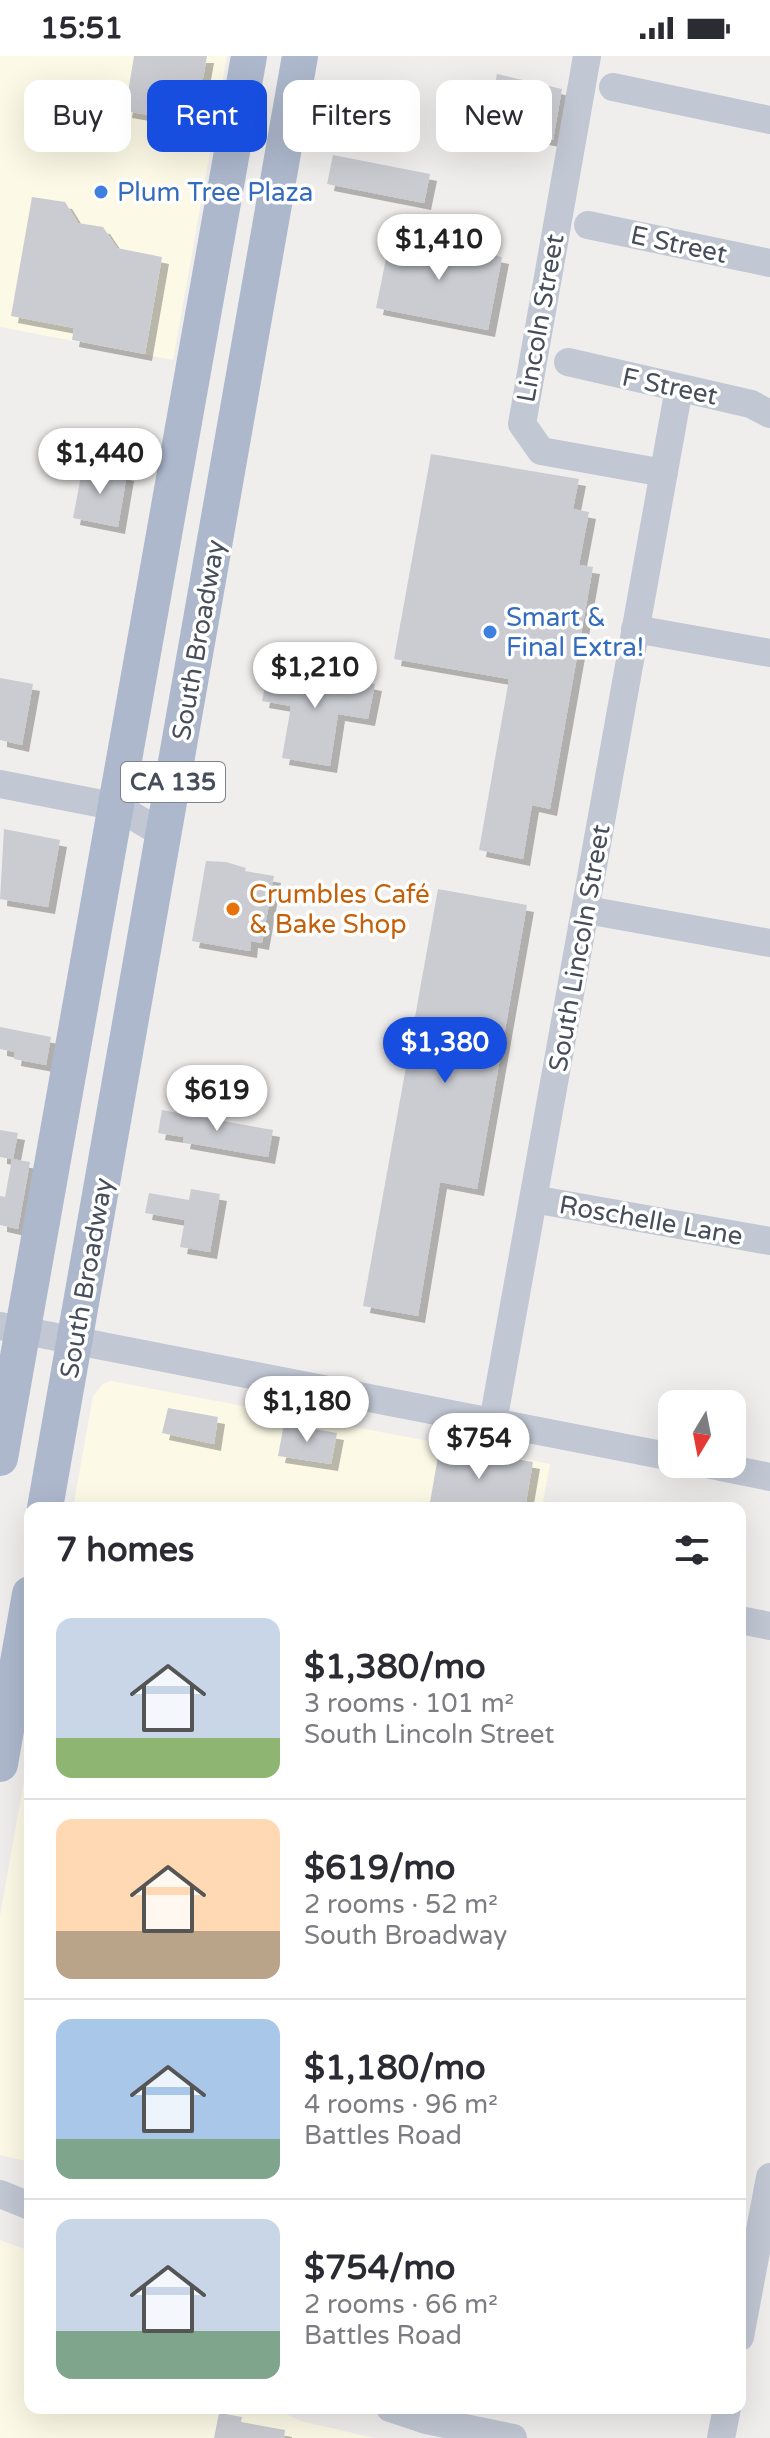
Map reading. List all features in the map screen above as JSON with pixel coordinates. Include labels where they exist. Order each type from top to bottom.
[{"type":"main road","name":"South Broadway","points":[[0,1458],[12,1328],[118,807],[249,56]]},
{"type":"main road","name":"South Broadway","points":[[46,1502],[300,56]]},
{"type":"main road","points":[[0,1764],[24,1628]]},
{"type":"street","name":"Lincoln Street","points":[[587,56],[522,424],[541,451],[664,473]]},
{"type":"street","points":[[613,87],[770,120]]},
{"type":"street","name":"E Street","points":[[588,225],[770,263]]},
{"type":"street","name":"F Street","points":[[568,362],[751,404],[770,414]]},
{"type":"street","name":"South Lincoln Street","points":[[493,1422],[679,388]]},
{"type":"street","points":[[635,629],[770,653]]},
{"type":"street","points":[[0,784],[118,807],[163,834]]},
{"type":"street","points":[[118,807],[170,796]]},
{"type":"street","points":[[587,910],[770,943]]},
{"type":"street","name":"Roschelle Lane","points":[[533,1199],[770,1241]]},
{"type":"street","points":[[12,1328],[658,1454]]},
{"type":"street","points":[[746,1472],[770,1477]]},
{"type":"street","points":[[746,1621],[770,1626]]},
{"type":"street","points":[[746,2305],[770,2177]]},
{"type":"street","points":[[438,2414],[486,2420],[513,2438]]},
{"type":"street","points":[[721,2438],[726,2414]]},
{"type":"shaded area","name":"Plum Tree Plaza","points":[[0,56],[227,56],[223,80],[147,80],[147,152],[210,152],[173,360],[0,327]]},
{"type":"shaded area","points":[[111,1381],[550,1464],[543,1502],[74,1502],[93,1396],[103,1384]]},
{"type":"shaded area","points":[[24,1781],[24,2161],[0,2155],[0,1916]]},
{"type":"shaded area","points":[[0,2240],[24,2249],[24,2414],[286,2414],[301,2421],[374,2438],[0,2438]]},
{"type":"building","points":[[134,56],[207,56],[203,80],[147,80],[147,115],[131,112],[130,80]]},
{"type":"building","points":[[497,74],[523,80],[496,80]]},
{"type":"building","points":[[552,87],[562,89],[552,140]]},
{"type":"building","points":[[333,155],[430,174],[424,203],[327,184]]},
{"type":"building","points":[[32,197],[65,202],[78,223],[103,227],[117,248],[162,257],[145,354],[72,340],[74,328],[11,316]]},
{"type":"building","points":[[391,234],[502,257],[488,330],[376,308]]},
{"type":"building","points":[[431,454],[579,479],[573,509],[589,512],[579,565],[593,567],[550,809],[532,805],[523,859],[479,850],[509,679],[394,659]]},
{"type":"building","points":[[83,465],[127,474],[118,527],[73,518]]},
{"type":"building","points":[[269,665],[375,684],[368,719],[338,714],[330,766],[282,758],[291,706],[262,701]]},
{"type":"building","points":[[0,678],[33,684],[22,745],[0,740]]},
{"type":"building","points":[[4,829],[60,840],[48,907],[0,899]]},
{"type":"building","name":"Crumbles Café & Bake Shop","points":[[206,861],[226,862],[246,868],[245,871],[274,876],[262,943],[251,941],[250,951],[192,941]]},
{"type":"building","points":[[438,889],[527,905],[477,1189],[440,1182],[418,1316],[363,1306]]},
{"type":"building","points":[[0,1027],[51,1037],[46,1065],[14,1059],[15,1052],[0,1049]]},
{"type":"building","points":[[162,1110],[273,1130],[268,1157],[183,1142],[184,1137],[158,1133]]},
{"type":"building","points":[[0,1130],[18,1133],[13,1159],[0,1157]]},
{"type":"building","points":[[12,1159],[30,1162],[18,1229],[0,1225],[0,1196],[5,1197]]},
{"type":"building","points":[[191,1189],[220,1194],[210,1252],[180,1247],[185,1220],[145,1213],[149,1193],[189,1200]]},
{"type":"building","points":[[168,1408],[218,1417],[214,1444],[162,1433]]},
{"type":"building","points":[[284,1424],[337,1433],[331,1464],[278,1456]]},
{"type":"building","points":[[440,1445],[533,1462],[526,1502],[430,1502]]},
{"type":"building","points":[[219,2414],[242,2417],[241,2422],[285,2430],[284,2438],[214,2438]]},
{"type":"place","name":"Plum Tree Plaza","points":[[101,192]]},
{"type":"place","name":"Smart & Final Extra!","points":[[490,632]]},
{"type":"place","name":"Crumbles Café & Bake Shop","points":[[233,909]]}]
